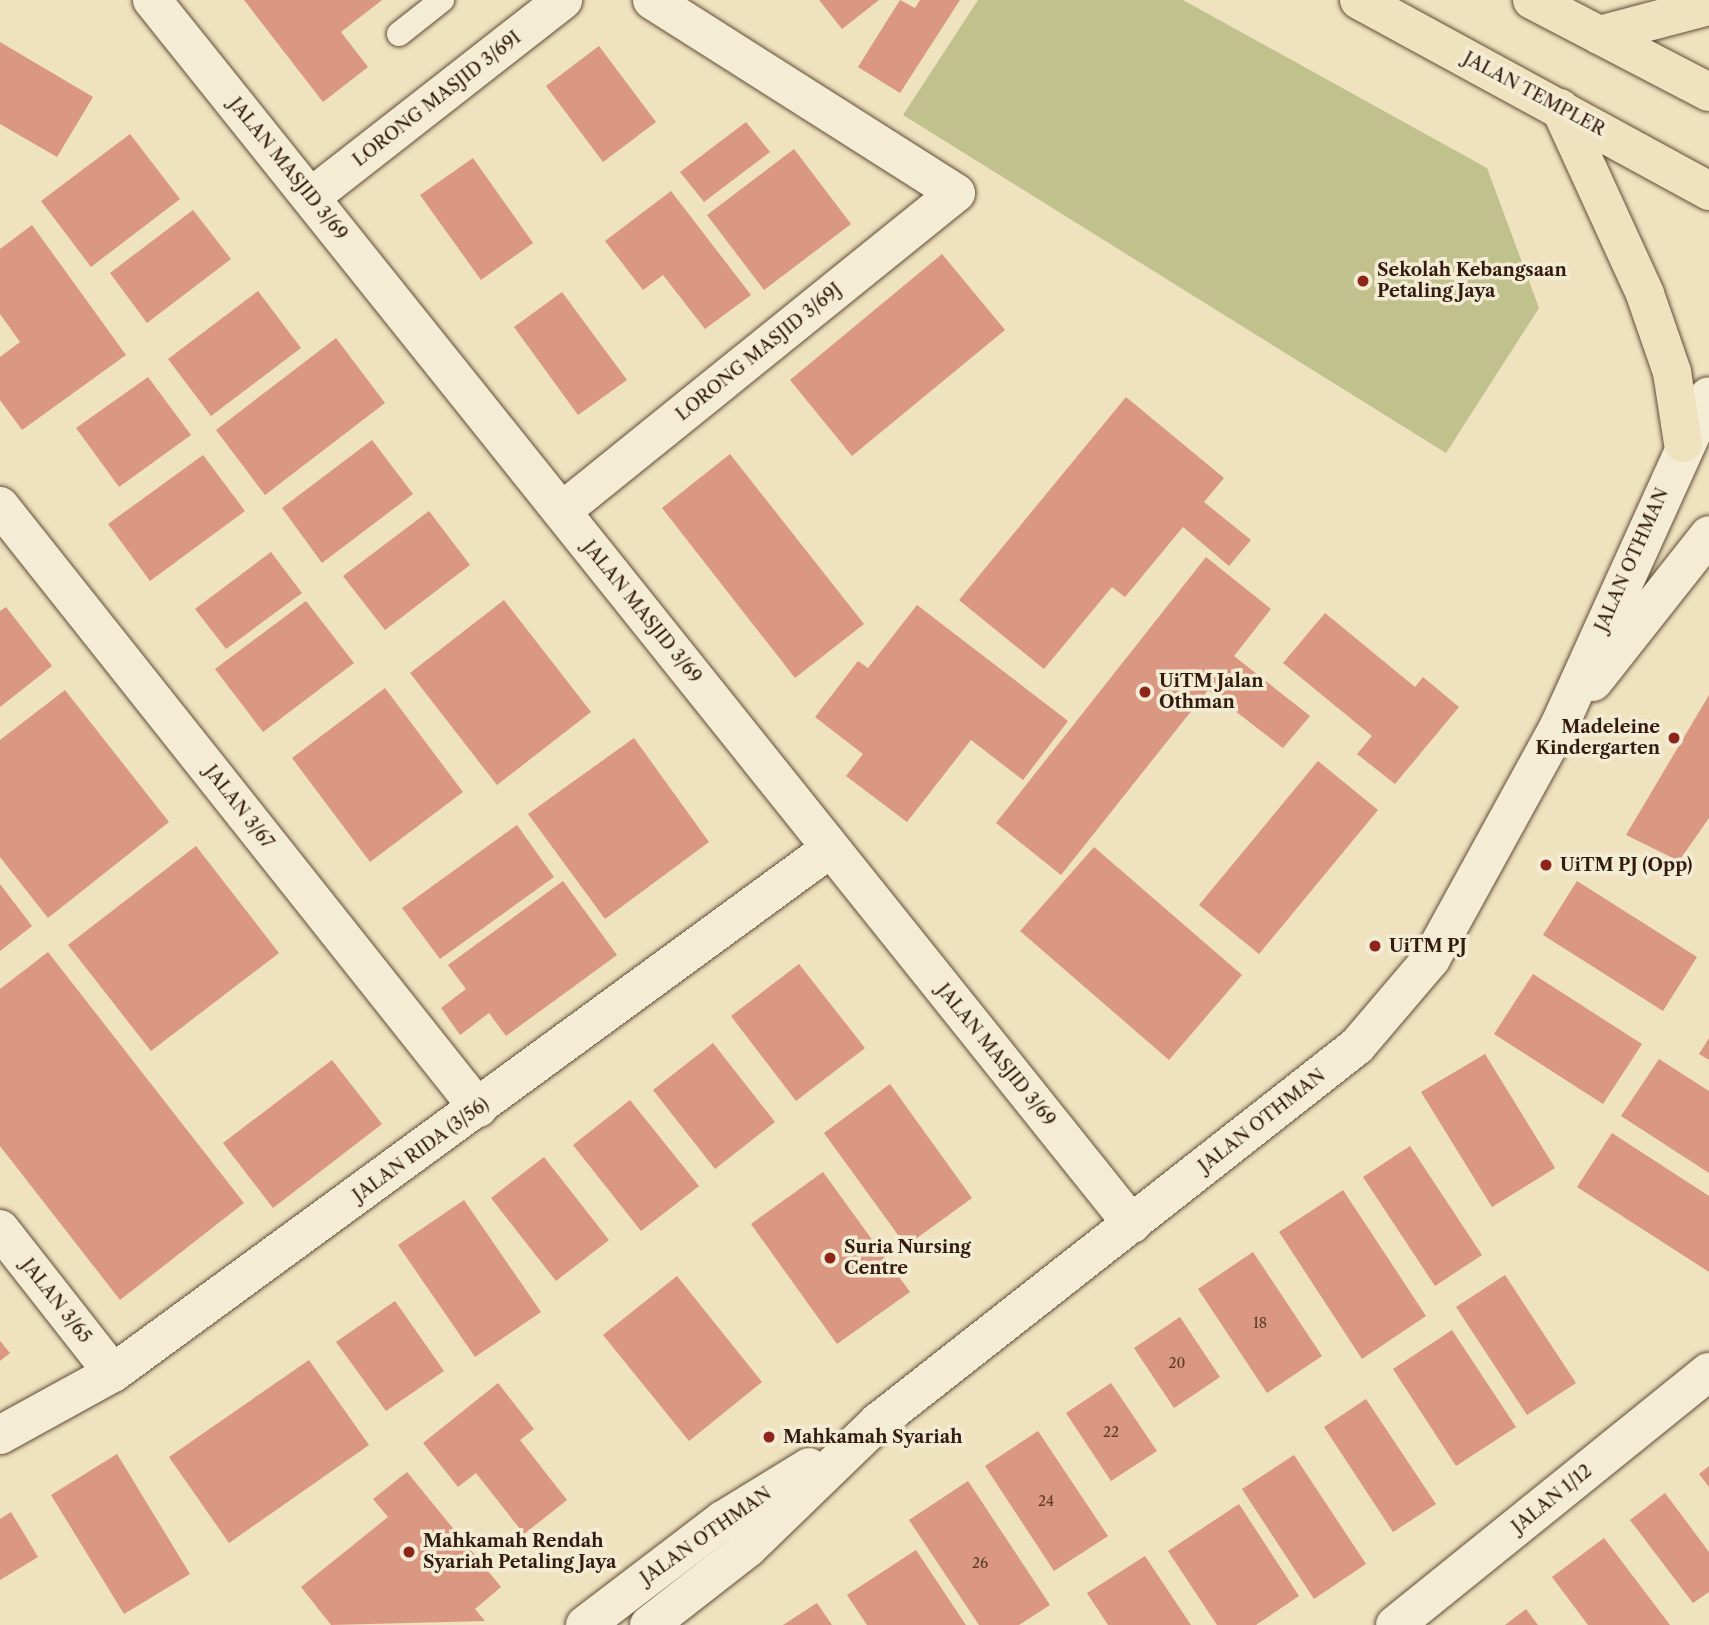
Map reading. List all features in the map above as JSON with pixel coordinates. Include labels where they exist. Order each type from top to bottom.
[{"type":"main road","name":"JALAN TEMPLER","points":[[1359,0],[1709,191]]},
{"type":"main road","points":[[1532,0],[1709,92]]},
{"type":"main road","points":[[1599,34],[1709,6]]},
{"type":"main road","points":[[1560,108],[1645,293],[1672,372],[1683,443]]},
{"type":"street","name":"JALAN MASJID 3/69","points":[[152,0],[1132,1224]]},
{"type":"street","name":"LORONG MASJID 3/69I","points":[[311,197],[563,0]]},
{"type":"street","name":"LORONG MASJID 3/69J","points":[[562,511],[957,193],[652,0]]},
{"type":"street","name":"JALAN OTHMAN","points":[[585,1625],[723,1520],[867,1431],[1132,1224],[1365,1036],[1432,958],[1559,726],[1683,443],[1709,396]]},
{"type":"street","name":"JALAN 3/67","points":[[0,506],[478,1108]]},
{"type":"street","name":"JALAN OTHMAN","points":[[1559,726],[1709,535]]},
{"type":"street","name":"JALAN RIDA (3/56)","points":[[0,1435],[113,1373],[831,848]]},
{"type":"street","name":"JALAN 3/65","points":[[0,1229],[113,1373]]},
{"type":"street","name":"JALAN 1/12","points":[[1395,1625],[1709,1372]]},
{"type":"street","name":"JALAN OTHMAN","points":[[649,1625],[748,1548],[867,1431]]},
{"type":"lane","points":[[399,34],[442,0]]},
{"type":"green space","name":"Sekolah Kebangsaan Petaling Jaya","points":[[978,0],[1183,0],[1487,168],[1539,308],[1446,453],[903,115]]},
{"type":"building","points":[[244,0],[382,0],[341,32],[368,67],[323,102]]},
{"type":"building","points":[[819,0],[879,0],[842,29]]},
{"type":"building","points":[[900,0],[915,8],[920,0],[960,0],[900,93],[858,67]]},
{"type":"building","points":[[0,42],[93,97],[57,157],[0,124]]},
{"type":"building","points":[[599,46],[656,122],[603,162],[546,86]]},
{"type":"building","points":[[746,122],[770,152],[704,202],[680,172]]},
{"type":"building","points":[[130,134],[180,199],[91,267],[41,201]]},
{"type":"building","points":[[794,149],[851,224],[764,290],[707,215]]},
{"type":"building","points":[[473,158],[533,243],[481,280],[420,195]]},
{"type":"building","points":[[671,191],[751,295],[705,329],[663,275],[643,290],[605,241]]},
{"type":"building","points":[[193,210],[231,259],[147,323],[110,273]]},
{"type":"building","points":[[32,225],[126,355],[22,430],[0,400],[0,357],[20,342],[0,314],[0,249]]},
{"type":"building","points":[[942,254],[1005,330],[852,456],[790,380]]},
{"type":"building","points":[[258,291],[301,348],[211,416],[168,359]]},
{"type":"building","points":[[562,292],[627,380],[578,415],[514,327]]},
{"type":"building","points":[[336,338],[385,403],[265,495],[216,430]]},
{"type":"building","points":[[148,377],[191,435],[119,487],[76,428]]},
{"type":"building","points":[[1126,397],[1224,478],[1204,502],[1251,540],[1229,566],[1183,527],[1125,597],[1112,587],[1044,669],[959,600]]},
{"type":"building","points":[[372,440],[413,494],[322,563],[282,508]]},
{"type":"building","points":[[730,454],[864,624],[795,678],[662,508]]},
{"type":"building","points":[[203,455],[245,511],[150,581],[108,524]]},
{"type":"building","points":[[429,511],[470,565],[385,630],[343,576]]},
{"type":"building","points":[[271,552],[302,593],[226,649],[195,609]]},
{"type":"building","points":[[1206,557],[1271,609],[1234,656],[1310,716],[1283,748],[1208,690],[1061,875],[996,823]]},
{"type":"building","points":[[504,600],[591,712],[497,785],[410,673]]},
{"type":"building","points":[[306,601],[354,663],[263,732],[215,669]]},
{"type":"building","points":[[917,605],[1068,721],[1023,780],[971,740],[907,822],[846,776],[863,754],[815,717],[858,661],[868,668]]},
{"type":"building","points":[[6,607],[52,666],[0,707],[0,611]]},
{"type":"building","points":[[1325,613],[1415,687],[1423,677],[1459,707],[1395,784],[1357,754],[1372,736],[1283,663]]},
{"type":"building","points":[[385,688],[463,792],[370,862],[292,758]]},
{"type":"building","points":[[65,690],[169,822],[48,918],[0,857],[0,740]]},
{"type":"building","points":[[1709,695],[1709,818],[1679,861],[1626,835]]},
{"type":"building","points":[[634,738],[709,842],[605,919],[528,814]]},
{"type":"building","points":[[1318,761],[1378,810],[1259,954],[1199,905]]},
{"type":"building","points":[[517,825],[554,877],[440,959],[402,908]]},
{"type":"building","points":[[196,846],[279,953],[151,1051],[68,945]]},
{"type":"building","points":[[1094,847],[1242,975],[1169,1060],[1020,931]]},
{"type":"building","points":[[563,881],[617,955],[506,1036],[489,1013],[460,1035],[441,1008],[466,989],[448,965]]},
{"type":"building","points":[[1577,881],[1697,957],[1663,1011],[1543,935]]},
{"type":"building","points":[[0,884],[32,926],[0,951]]},
{"type":"building","points":[[48,952],[244,1203],[120,1300],[0,1146],[0,989]]},
{"type":"building","points":[[799,964],[865,1048],[796,1101],[731,1016]]},
{"type":"building","points":[[1533,974],[1642,1044],[1603,1104],[1494,1034]]},
{"type":"building","points":[[1709,1038],[1709,1060],[1699,1054]]},
{"type":"building","points":[[713,1043],[775,1122],[715,1169],[653,1090]]},
{"type":"building","points":[[1485,1054],[1555,1168],[1492,1207],[1421,1092]]},
{"type":"building","points":[[1659,1059],[1709,1091],[1709,1173],[1621,1116]]},
{"type":"building","points":[[332,1060],[382,1124],[273,1208],[223,1143]]},
{"type":"building","points":[[890,1084],[972,1198],[906,1246],[824,1133]]},
{"type":"building","points":[[630,1100],[699,1186],[641,1231],[573,1145]]},
{"type":"building","points":[[1612,1133],[1709,1196],[1709,1272],[1577,1187]]},
{"type":"building","points":[[1410,1146],[1482,1255],[1435,1286],[1363,1177]]},
{"type":"building","points":[[544,1157],[609,1240],[556,1281],[491,1198]]},
{"type":"building","name":"Suria Nursing Centre","points":[[823,1172],[910,1292],[837,1344],[751,1224]]},
{"type":"building","points":[[1343,1190],[1426,1316],[1362,1359],[1279,1232]]},
{"type":"building","points":[[464,1200],[541,1312],[475,1357],[398,1245]]},
{"type":"building","points":[[1253,1252],[1322,1356],[1267,1393],[1198,1289]]},
{"type":"building","points":[[1505,1275],[1576,1383],[1527,1415],[1456,1307]]},
{"type":"building","points":[[677,1276],[762,1382],[689,1441],[603,1335]]},
{"type":"building","points":[[395,1301],[444,1371],[386,1411],[336,1342]]},
{"type":"building","points":[[1180,1317],[1220,1377],[1174,1408],[1134,1348]]},
{"type":"building","points":[[1452,1330],[1516,1427],[1456,1466],[1393,1369]]},
{"type":"building","points":[[0,1341],[10,1353],[0,1361]]},
{"type":"building","points":[[309,1360],[369,1445],[229,1543],[169,1457]]},
{"type":"building","points":[[498,1383],[534,1429],[520,1440],[567,1500],[524,1534],[476,1473],[458,1487],[423,1443]]},
{"type":"building","points":[[1111,1383],[1157,1451],[1111,1481],[1066,1413]]},
{"type":"building","points":[[1366,1399],[1436,1504],[1393,1532],[1324,1427]]},
{"type":"building","points":[[1038,1431],[1108,1536],[1054,1571],[985,1466]]},
{"type":"building","points":[[117,1454],[190,1574],[124,1614],[51,1495]]},
{"type":"building","points":[[1294,1455],[1366,1564],[1314,1599],[1242,1489]]},
{"type":"building","points":[[1709,1466],[1709,1487],[1699,1474]]},
{"type":"building","name":"Mahkamah Rendah Syariah Petaling Jaya","points":[[407,1472],[501,1587],[475,1609],[485,1621],[331,1625],[301,1587],[388,1517],[373,1499]]},
{"type":"building","points":[[968,1481],[1050,1605],[1019,1625],[979,1625],[909,1520]]},
{"type":"building","points":[[1665,1493],[1709,1552],[1709,1592],[1693,1603],[1630,1520]]},
{"type":"building","points":[[1239,1504],[1299,1596],[1256,1625],[1217,1625],[1168,1551]]},
{"type":"building","points":[[11,1512],[38,1557],[0,1580],[0,1519]]},
{"type":"building","points":[[1604,1538],[1670,1625],[1588,1625],[1552,1577]]},
{"type":"building","points":[[916,1550],[966,1625],[867,1625],[847,1595]]},
{"type":"building","points":[[1145,1556],[1191,1625],[1108,1625],[1087,1593]]},
{"type":"building","points":[[817,1603],[832,1625],[783,1625]]},
{"type":"building","points":[[1526,1609],[1538,1625],[1505,1625]]},
{"type":"place","name":"Sekolah Kebangsaan Petaling Jaya","points":[[1363,281]]},
{"type":"place","name":"UiTM Jalan Othman","points":[[1145,692]]},
{"type":"place","name":"Madeleine Kindergarten","points":[[1674,738]]},
{"type":"place","name":"UiTM PJ (Opp)","points":[[1546,865]]},
{"type":"place","name":"UiTM PJ","points":[[1375,946]]},
{"type":"place","name":"Suria Nursing Centre","points":[[830,1258]]},
{"type":"place","name":"Mahkamah Syariah","points":[[769,1437]]},
{"type":"place","name":"Mahkamah Rendah Syariah Petaling Jaya","points":[[409,1552]]}]
